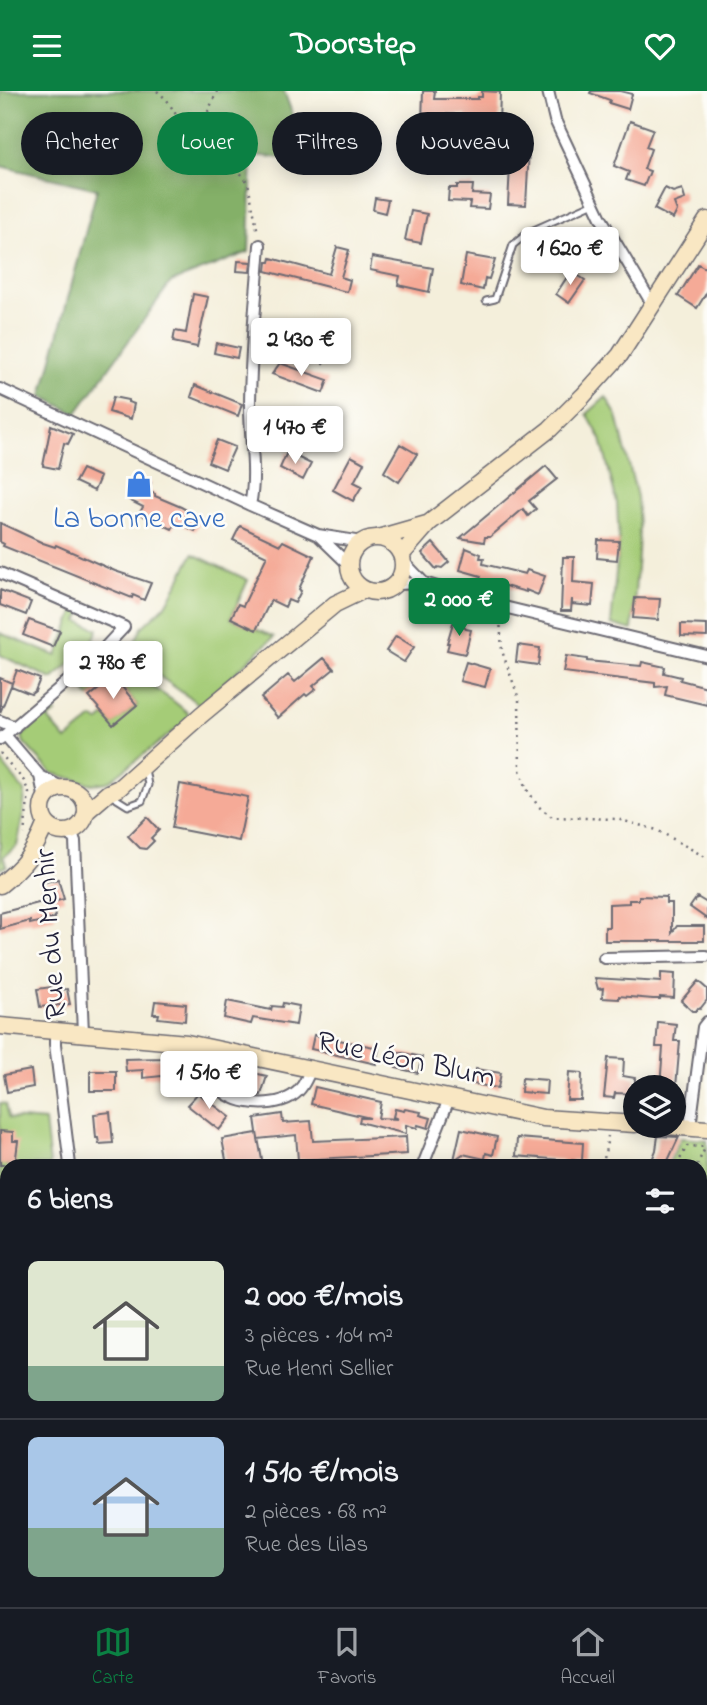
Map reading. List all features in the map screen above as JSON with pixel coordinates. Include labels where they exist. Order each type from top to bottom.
[{"type":"main road","points":[[403,558],[429,523],[550,429],[620,355],[707,221]]},
{"type":"main road","points":[[335,604],[353,551],[370,540],[429,523]]},
{"type":"main road","points":[[349,568],[354,582],[373,593],[385,592],[397,584],[403,573],[403,558],[394,544],[370,540]]},
{"type":"main road","points":[[84,803],[119,788],[201,715],[335,604],[364,590]]},
{"type":"main road","points":[[29,844],[65,832],[78,827],[84,820],[84,803],[73,790],[64,788],[51,792],[42,808],[46,823],[65,832]]},
{"type":"main road","points":[[0,885],[20,869],[29,844],[46,823]]},
{"type":"main road","name":"Rue Léon Blum","points":[[0,1026],[207,1047],[543,1118],[623,1123]]},
{"type":"main road","points":[[686,1128],[707,1129]]},
{"type":"street","points":[[548,91],[555,120],[594,203],[653,303]]},
{"type":"street","points":[[250,505],[253,487],[250,408],[252,340],[260,245]]},
{"type":"street","points":[[0,389],[318,535],[370,540]]},
{"type":"street","points":[[318,535],[349,568]]},
{"type":"street","points":[[403,558],[424,583]]},
{"type":"street","points":[[0,573],[124,627],[97,656],[3,737],[40,776],[64,788]]},
{"type":"street","points":[[397,584],[424,583],[500,605],[707,656]]},
{"type":"street","points":[[0,721],[15,727]]},
{"type":"street","points":[[40,776],[45,800]]},
{"type":"street","name":"Rue du Menhir","points":[[65,832],[75,841],[83,1033]]},
{"type":"street","points":[[604,958],[707,956]]},
{"type":"street","points":[[690,1128],[705,1029]]},
{"type":"street","points":[[55,1030],[69,1159]]},
{"type":"street","points":[[207,1047],[211,1079],[222,1092],[240,1101],[261,1103],[291,1097],[303,1086],[310,1069]]},
{"type":"street","points":[[425,1159],[449,1099]]},
{"type":"lane","points":[[486,301],[495,299],[513,245],[528,232],[594,203]]},
{"type":"lane","points":[[108,793],[128,806],[142,801],[148,785],[144,766]]},
{"type":"path","points":[[157,91],[174,112]]},
{"type":"path","points":[[208,112],[217,91]]},
{"type":"path","points":[[242,175],[248,183],[260,245]]},
{"type":"path","points":[[500,605],[502,651],[519,699],[520,769],[527,789],[538,806],[552,817],[617,819],[657,830],[707,858]]},
{"type":"path","points":[[0,753],[24,781],[29,793],[24,834],[29,844]]},
{"type":"path","points":[[604,1159],[611,1122]]},
{"type":"path","points":[[680,1159],[687,1146],[707,1146]]},
{"type":"green space","points":[[0,91],[284,91],[292,112],[272,112],[272,157],[258,156],[258,112],[157,112],[157,175],[251,175],[249,252],[171,282],[76,414],[42,396],[97,189],[38,175],[143,175],[143,112],[21,112],[21,171],[0,166]]},
{"type":"green space","points":[[606,397],[617,416],[637,497],[638,554],[632,630],[611,624],[619,541],[617,503],[601,439],[587,414]]},
{"type":"green space","points":[[193,554],[248,580],[231,618],[274,637],[200,705],[128,654],[143,626],[167,604]]},
{"type":"green space","points":[[75,610],[82,612],[78,621],[98,629],[91,646],[52,679],[0,655],[0,633],[57,656]]},
{"type":"green space","points":[[112,660],[172,700],[188,713],[188,720],[108,782],[92,784],[52,773],[24,743],[22,736],[52,709],[56,713],[48,719],[66,740],[93,718],[98,722],[105,716],[113,724],[137,705],[114,677],[89,697],[81,684]]},
{"type":"green space","points":[[0,760],[25,792],[17,846],[3,857],[7,866],[0,869]]},
{"type":"green space","points":[[0,1103],[6,1104],[9,1118],[45,1121],[49,1159],[0,1159]]},
{"type":"green space","points":[[681,1138],[707,1140],[707,1159],[671,1159]]},
{"type":"building","points":[[423,91],[435,91],[434,99],[478,99],[482,97],[482,91],[500,92],[499,112],[422,112]]},
{"type":"building","points":[[620,91],[632,94],[628,109],[609,103],[610,100],[590,93]]},
{"type":"building","points":[[630,121],[653,129],[646,147],[651,149],[644,169],[650,171],[644,186],[626,180],[629,172],[614,166]]},
{"type":"building","points":[[510,175],[528,175],[526,205],[508,204]]},
{"type":"building","points":[[457,185],[473,185],[472,194],[490,195],[488,209],[469,208],[470,202],[448,201],[449,188],[457,188]]},
{"type":"building","points":[[665,188],[673,192],[682,189],[685,199],[674,203],[677,211],[673,219],[654,209]]},
{"type":"building","points":[[375,198],[388,200],[385,213],[373,210]]},
{"type":"building","points":[[411,211],[427,214],[421,243],[405,240]]},
{"type":"building","points":[[337,247],[349,250],[341,277],[350,280],[347,292],[266,271],[267,262],[270,262],[271,258],[329,274]]},
{"type":"building","points":[[466,255],[495,260],[489,279],[485,278],[483,290],[461,285]]},
{"type":"building","points":[[372,257],[433,268],[429,292],[398,285],[400,276],[370,270]]},
{"type":"building","points":[[238,261],[251,262],[250,272],[237,271]]},
{"type":"building","points":[[698,264],[707,269],[707,292],[697,308],[678,296]]},
{"type":"building","points":[[571,271],[585,280],[569,303],[556,294]]},
{"type":"building","points":[[193,294],[208,297],[197,347],[173,342],[175,331],[186,333]]},
{"type":"building","points":[[331,336],[339,344],[323,363],[314,355]]},
{"type":"building","points":[[216,343],[239,348],[237,358],[214,353]]},
{"type":"building","points":[[280,363],[328,380],[323,393],[272,374]]},
{"type":"building","points":[[195,385],[242,404],[238,416],[191,397]]},
{"type":"building","points":[[113,397],[134,404],[131,419],[109,412]]},
{"type":"building","points":[[317,410],[331,417],[320,439],[305,431]]},
{"type":"building","points":[[51,425],[73,434],[68,444],[64,443],[58,469],[43,466]]},
{"type":"building","points":[[217,440],[235,447],[225,469],[208,462]]},
{"type":"building","points":[[400,444],[417,454],[399,482],[384,472]]},
{"type":"building","points":[[287,452],[311,464],[303,480],[280,468]]},
{"type":"building","points":[[351,456],[364,463],[354,482],[362,486],[353,501],[333,490]]},
{"type":"building","points":[[546,466],[557,479],[529,501],[536,509],[528,516],[523,509],[490,537],[485,537],[484,542],[460,538]]},
{"type":"building","points":[[82,469],[100,477],[94,491],[75,482]]},
{"type":"building","points":[[140,478],[151,483],[148,491],[155,496],[201,518],[195,531],[176,522],[172,529],[139,514],[143,507],[129,500]]},
{"type":"building","points":[[0,523],[43,543],[55,547],[56,545],[115,571],[151,583],[144,600],[133,595],[132,598],[3,546],[0,542]]},
{"type":"building","points":[[240,526],[280,545],[283,541],[314,556],[295,603],[288,600],[285,607],[271,600],[256,630],[231,618],[238,604],[243,606],[267,556],[233,540]]},
{"type":"building","points":[[598,540],[619,541],[617,560],[597,558]]},
{"type":"building","points":[[433,543],[449,562],[442,568],[436,569],[422,553]]},
{"type":"building","points":[[466,548],[481,554],[480,558],[484,558],[483,564],[525,574],[527,570],[545,576],[538,595],[480,579],[481,576],[460,570]]},
{"type":"building","points":[[563,557],[574,557],[573,582],[594,584],[592,606],[572,604],[572,599],[571,611],[561,611]]},
{"type":"building","points":[[0,590],[31,602],[26,615],[0,605]]},
{"type":"building","points":[[635,598],[660,599],[658,620],[633,618]]},
{"type":"building","points":[[29,620],[60,631],[53,647],[23,635]]},
{"type":"building","points":[[458,621],[471,630],[465,654],[447,650],[453,623]]},
{"type":"building","points":[[681,624],[707,625],[707,637],[681,636]]},
{"type":"building","points":[[396,636],[414,647],[404,662],[386,651]]},
{"type":"building","points":[[518,645],[540,648],[538,665],[516,662]]},
{"type":"building","points":[[566,656],[587,661],[641,666],[642,662],[665,667],[664,673],[707,687],[707,705],[665,695],[667,686],[655,687],[655,683],[563,672]]},
{"type":"building","points":[[324,658],[334,669],[313,686],[316,689],[307,696],[305,694],[278,718],[261,698],[288,675],[295,682]]},
{"type":"building","points":[[466,662],[490,669],[485,687],[460,681]]},
{"type":"building","points":[[17,670],[40,679],[31,694],[11,686]]},
{"type":"building","points":[[114,677],[137,705],[113,725],[89,697]]},
{"type":"building","points":[[0,678],[12,683],[0,713]]},
{"type":"building","points":[[180,784],[248,797],[239,841],[172,828]]},
{"type":"building","points":[[147,817],[159,830],[146,849],[140,848],[128,836]]},
{"type":"building","points":[[58,879],[64,899],[53,902],[55,918],[0,929],[0,913],[46,901],[41,883]]},
{"type":"building","points":[[639,896],[666,897],[666,903],[672,903],[672,933],[677,926],[704,926],[704,941],[605,941],[605,927],[609,927],[609,904],[629,903],[629,900],[639,900]]},
{"type":"building","points":[[697,897],[707,903],[707,919],[690,907]]},
{"type":"building","points":[[661,973],[675,974],[674,998],[602,998],[603,988],[598,989],[595,978],[661,982]]},
{"type":"building","points":[[698,981],[707,989],[707,1000],[700,1009],[692,1011],[681,1001]]},
{"type":"building","points":[[58,986],[59,990],[67,989],[70,1004],[40,1007],[37,989]]},
{"type":"building","points":[[155,1001],[186,1004],[185,1021],[158,1018],[159,1014],[153,1014]]},
{"type":"building","points":[[227,1001],[271,1010],[272,1006],[282,1007],[283,1003],[299,1006],[296,1025],[253,1018],[251,1024],[224,1018]]},
{"type":"building","points":[[658,1022],[676,1024],[674,1041],[680,1041],[677,1075],[661,1075],[663,1047],[656,1047]]},
{"type":"building","points":[[314,1035],[379,1048],[376,1064],[311,1049]]},
{"type":"building","points":[[399,1052],[422,1057],[418,1073],[396,1068]]},
{"type":"building","points":[[165,1056],[191,1061],[188,1081],[162,1076],[143,1078],[143,1070],[126,1071],[125,1059]]},
{"type":"building","points":[[608,1058],[624,1059],[623,1093],[615,1093],[614,1098],[604,1097]]},
{"type":"building","points":[[476,1069],[501,1073],[498,1088],[473,1084]]},
{"type":"building","points":[[31,1070],[33,1087],[7,1092],[4,1075]]},
{"type":"building","points":[[240,1070],[267,1076],[261,1095],[236,1090]]},
{"type":"building","points":[[90,1071],[116,1071],[116,1091],[90,1091]]},
{"type":"building","points":[[569,1072],[582,1073],[581,1100],[567,1100]]},
{"type":"building","points":[[522,1078],[547,1080],[546,1094],[521,1092]]},
{"type":"building","points":[[315,1087],[381,1102],[378,1118],[398,1119],[393,1117],[395,1109],[421,1112],[420,1115],[431,1118],[428,1128],[406,1125],[406,1134],[359,1122],[360,1118],[370,1118],[311,1104]]},
{"type":"building","points":[[198,1093],[230,1117],[219,1130],[187,1105]]},
{"type":"building","points":[[110,1112],[113,1143],[99,1144],[94,1114]]},
{"type":"building","points":[[282,1114],[283,1123],[311,1121],[313,1141],[406,1137],[407,1154],[298,1159],[296,1135],[258,1139],[255,1118]]},
{"type":"building","points":[[461,1129],[497,1137],[493,1155],[486,1153],[485,1159],[463,1154],[454,1159]]},
{"type":"building","points":[[0,1131],[13,1132],[13,1141],[18,1141],[16,1159],[0,1159]]},
{"type":"building","points":[[257,1133],[262,1159],[226,1159],[222,1139]]},
{"type":"building","points":[[517,1138],[583,1143],[582,1159],[516,1156]]},
{"type":"building","points":[[658,1138],[679,1138],[669,1159],[652,1159]]},
{"type":"place","name":"La bonne cave","points":[[139,484]]}]
